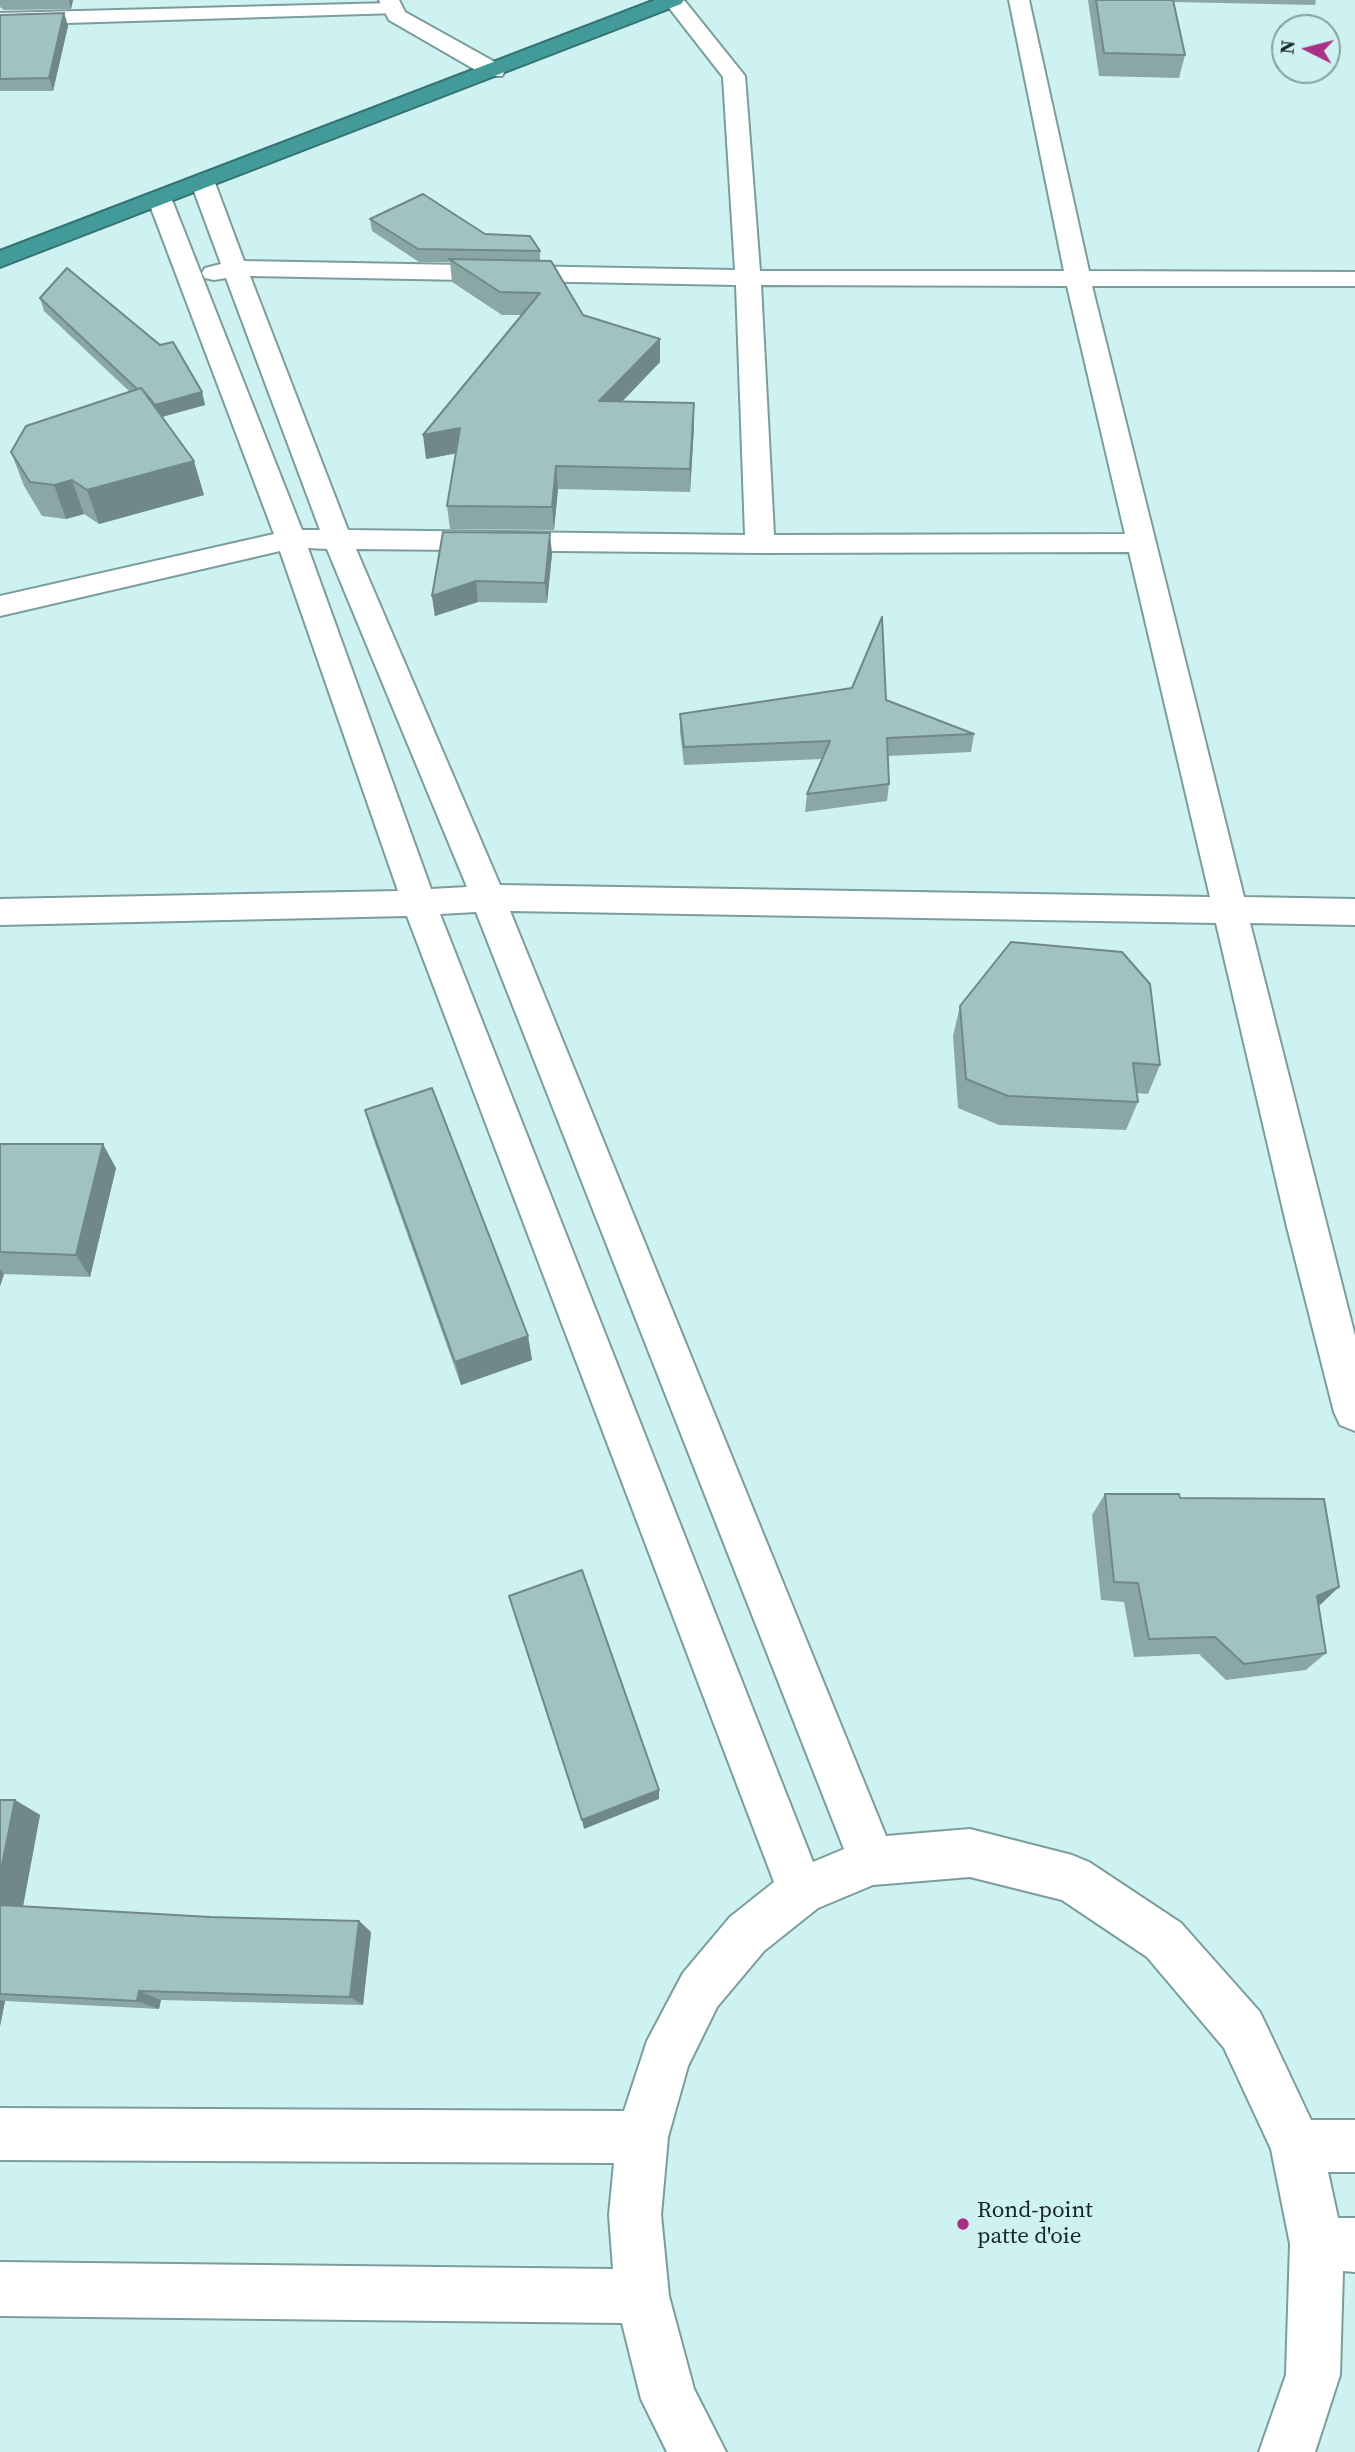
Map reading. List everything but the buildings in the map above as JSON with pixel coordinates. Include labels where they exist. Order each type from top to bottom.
[{"type":"highway","points":[[0,260],[673,0]]},
{"type":"street","points":[[673,0],[734,76],[748,278],[760,544]]},
{"type":"street","points":[[1019,0],[1078,278],[1306,1227],[1355,1412]]},
{"type":"street","points":[[0,19],[390,5],[396,16],[416,29],[494,71]]},
{"type":"street","points":[[203,183],[336,539],[488,898],[872,1861]]},
{"type":"street","points":[[160,200],[291,540],[419,903],[801,1891]]},
{"type":"street","points":[[191,277],[235,268],[748,278],[1355,278]]},
{"type":"street","points":[[0,606],[291,540],[760,544],[1143,543]]},
{"type":"street","points":[[0,912],[419,903],[488,898],[1355,912]]},
{"type":"street","points":[[698,2452],[669,2399],[642,2296],[635,2215],[642,2137],[665,2059],[700,1990],[747,1934],[801,1891],[872,1861],[970,1853],[1072,1879],[1164,1940],[1242,2030],[1296,2146],[1336,2244],[1313,2375],[1287,2452]]},
{"type":"street","points":[[0,2134],[642,2137]]},
{"type":"street","points":[[1296,2146],[1355,2146]]},
{"type":"street","points":[[0,2289],[642,2296]]},
{"type":"place","name":"Rond-point patte d'oie","points":[[963,2224]]}]
